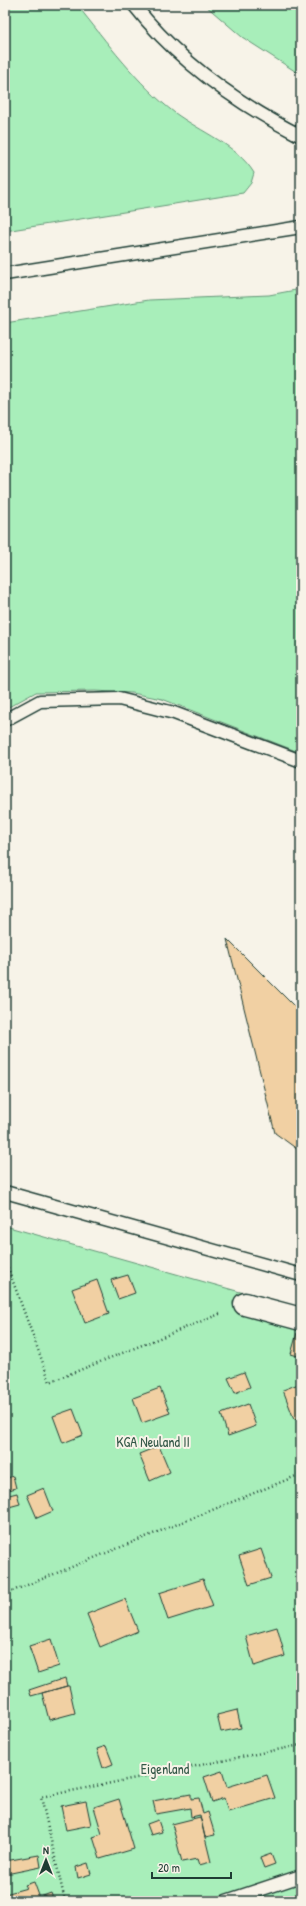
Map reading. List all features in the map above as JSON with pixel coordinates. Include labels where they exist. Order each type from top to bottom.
[{"type":"street","points":[[245,1304],[301,1319]]},
{"type":"lane","points":[[134,5],[164,38],[210,79],[240,101],[301,136]]},
{"type":"lane","points":[[5,274],[301,227]]},
{"type":"lane","points":[[5,720],[40,701],[119,698],[174,712],[301,761]]},
{"type":"lane","points":[[5,1192],[301,1275]]},
{"type":"lane","points":[[226,1901],[301,1876]]},
{"type":"path","points":[[5,1260],[50,1382],[245,1304]]},
{"type":"path","points":[[5,1594],[301,1474]]},
{"type":"path","points":[[65,1901],[41,1797],[301,1744]]},
{"type":"green space","points":[[5,5],[77,5],[135,76],[161,102],[185,120],[238,154],[247,163],[254,173],[251,183],[243,193],[5,231]]},
{"type":"green space","points":[[205,5],[301,5],[301,75],[242,37]]},
{"type":"green space","points":[[301,289],[301,753],[162,699],[132,693],[95,691],[36,692],[5,709],[5,323],[149,300],[269,295]]},
{"type":"green space","points":[[5,1226],[301,1309],[301,1901],[5,1901]]},
{"type":"building","points":[[227,939],[301,1013],[301,1152],[275,1133]]},
{"type":"building","points":[[128,1275],[135,1293],[118,1299],[111,1280]]},
{"type":"building","points":[[97,1280],[109,1314],[85,1323],[72,1289]]},
{"type":"building","points":[[297,1333],[301,1334],[301,1357],[291,1354]]},
{"type":"building","points":[[244,1372],[250,1387],[235,1393],[228,1378]]},
{"type":"building","points":[[301,1383],[301,1417],[294,1419],[283,1390]]},
{"type":"building","points":[[160,1388],[170,1413],[142,1423],[133,1398]]},
{"type":"building","points":[[248,1404],[256,1426],[228,1436],[221,1414]]},
{"type":"building","points":[[73,1409],[83,1435],[63,1443],[53,1416]]},
{"type":"building","points":[[159,1446],[170,1472],[150,1481],[139,1454]]},
{"type":"building","points":[[13,1476],[16,1488],[5,1491],[5,1479]]},
{"type":"building","points":[[44,1488],[53,1511],[37,1518],[27,1495]]},
{"type":"building","points":[[17,1493],[20,1504],[5,1508],[5,1496]]},
{"type":"building","points":[[261,1549],[271,1578],[249,1585],[239,1556]]},
{"type":"building","points":[[203,1579],[213,1606],[168,1620],[159,1593]]},
{"type":"building","points":[[125,1599],[138,1631],[100,1647],[87,1614]]},
{"type":"building","points":[[277,1627],[285,1656],[254,1666],[246,1636]]},
{"type":"building","points":[[51,1639],[59,1666],[38,1673],[29,1646]]},
{"type":"building","points":[[65,1678],[67,1686],[31,1696],[29,1690]]},
{"type":"building","points":[[69,1686],[75,1713],[49,1720],[42,1693]]},
{"type":"building","points":[[237,1710],[241,1728],[221,1732],[217,1715]]},
{"type":"building","points":[[106,1746],[113,1764],[103,1768],[97,1749]]},
{"type":"building","points":[[222,1771],[227,1787],[267,1775],[275,1798],[228,1812],[224,1798],[212,1802],[204,1777]]},
{"type":"building","points":[[191,1794],[191,1799],[199,1798],[203,1814],[208,1812],[215,1835],[205,1837],[200,1815],[191,1817],[190,1808],[156,1814],[153,1801]]},
{"type":"building","points":[[119,1799],[134,1849],[100,1859],[93,1837],[102,1834],[94,1807]]},
{"type":"building","points":[[86,1801],[91,1825],[66,1830],[61,1806]]},
{"type":"building","points":[[200,1817],[211,1862],[199,1865],[197,1859],[182,1862],[172,1824]]},
{"type":"building","points":[[158,1820],[162,1832],[151,1835],[147,1824]]},
{"type":"building","points":[[271,1854],[275,1864],[264,1868],[260,1858]]},
{"type":"building","points":[[39,1855],[41,1867],[6,1874],[5,1861]]},
{"type":"building","points":[[88,1863],[91,1874],[78,1878],[76,1867]]},
{"type":"building","points":[[34,1882],[41,1901],[5,1901],[5,1894],[27,1888],[25,1885]]},
{"type":"building","points":[[51,1893],[54,1901],[41,1901],[40,1897]]},
{"type":"park label","name":"KGA Neuland II","points":[[153,1441]]},
{"type":"park label","name":"Eigenland","points":[[165,1768]]}]
